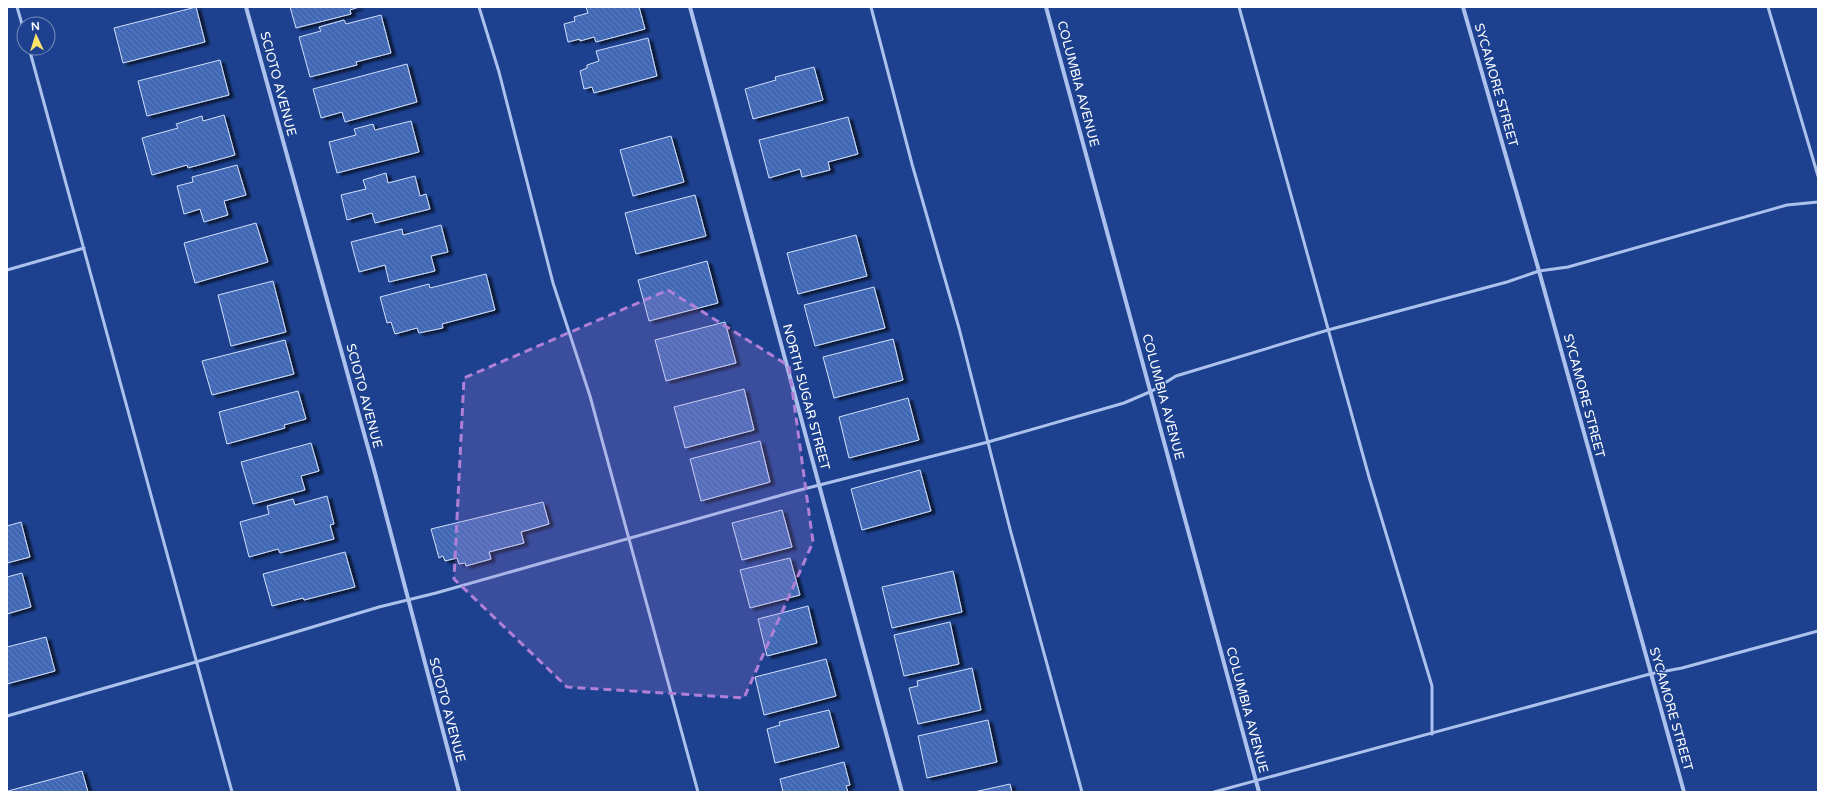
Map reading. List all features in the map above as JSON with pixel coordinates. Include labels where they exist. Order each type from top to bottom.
[{"type":"street","name":"SCIOTO AVENUE","points":[[246,7],[375,473],[407,600],[459,792]]},
{"type":"street","name":"NORTH SUGAR STREET","points":[[690,7],[902,792]]},
{"type":"street","name":"COLUMBIA AVENUE","points":[[1046,7],[1152,391],[1259,792]]},
{"type":"street","name":"SYCAMORE STREET","points":[[1463,7],[1539,271],[1684,792]]},
{"type":"lane","points":[[480,7],[499,72],[553,283],[590,396],[698,792]]},
{"type":"lane","points":[[871,7],[912,164],[959,328],[1010,529],[1082,792]]},
{"type":"lane","points":[[1239,7],[1369,478],[1432,686],[1432,734]]},
{"type":"lane","points":[[1768,7],[1818,176]]},
{"type":"lane","points":[[31,56],[232,792]]},
{"type":"lane","points":[[7,716],[407,600],[820,485],[988,442],[1124,403],[1152,391],[1176,376],[1328,330],[1500,284],[1539,271],[1568,267],[1787,205],[1818,202]]},
{"type":"lane","points":[[7,270],[84,248]]},
{"type":"lane","points":[[1214,792],[1650,674],[1682,668],[1818,631]]},
{"type":"highlighted area","points":[[668,290],[789,366],[813,542],[744,698],[567,687],[454,579],[464,378]]},
{"type":"building","points":[[196,7],[205,42],[123,63],[114,28]]},
{"type":"building","points":[[290,7],[359,7],[350,10],[351,14],[296,28]]},
{"type":"building","points":[[586,7],[639,7],[645,29],[596,42],[594,37],[580,41],[580,39],[568,42],[564,24],[575,21],[574,17],[588,13]]},
{"type":"building","points":[[381,15],[391,53],[356,62],[357,65],[310,77],[299,37],[321,31],[319,27],[344,20],[346,24]]},
{"type":"building","points":[[648,38],[657,76],[594,93],[592,87],[584,89],[580,71],[587,68],[587,65],[599,61],[596,51]]},
{"type":"building","points":[[220,60],[229,95],[147,116],[138,81]]},
{"type":"building","points":[[407,64],[417,102],[345,122],[342,112],[321,118],[313,89]]},
{"type":"building","points":[[814,67],[823,100],[753,119],[745,89],[776,80],[775,77]]},
{"type":"building","points":[[224,115],[235,155],[188,168],[187,165],[152,175],[142,138],[178,128],[176,124],[202,116],[203,121]]},
{"type":"building","points":[[848,117],[858,154],[828,162],[830,170],[802,177],[800,169],[769,178],[759,140]]},
{"type":"building","points":[[411,121],[419,152],[337,173],[329,142],[356,135],[354,129],[373,124],[375,130]]},
{"type":"building","points":[[671,136],[684,182],[633,196],[620,150]]},
{"type":"building","points":[[237,165],[246,195],[224,201],[228,215],[204,222],[200,209],[184,214],[177,186],[193,182],[192,177]]},
{"type":"building","points":[[386,173],[388,183],[415,176],[420,196],[426,194],[430,209],[375,223],[372,213],[347,220],[341,195],[366,189],[363,180]]},
{"type":"building","points":[[695,195],[706,236],[636,254],[625,213]]},
{"type":"building","points":[[256,223],[268,262],[195,283],[184,243]]},
{"type":"building","points":[[441,225],[448,252],[431,256],[435,271],[389,282],[385,265],[359,272],[351,242],[402,229],[403,235]]},
{"type":"building","points":[[856,235],[867,276],[798,294],[787,253]]},
{"type":"building","points":[[707,261],[718,303],[649,321],[638,280]]},
{"type":"building","points":[[486,274],[495,310],[442,324],[443,328],[419,333],[417,328],[395,334],[391,322],[387,323],[380,297],[429,284],[430,288]]},
{"type":"building","points":[[273,281],[286,332],[231,346],[218,295]]},
{"type":"building","points":[[874,287],[885,328],[815,346],[804,305]]},
{"type":"building","points":[[725,322],[736,363],[666,381],[655,340]]},
{"type":"building","points":[[893,339],[903,380],[834,398],[823,357]]},
{"type":"building","points":[[285,340],[294,374],[212,395],[202,361]]},
{"type":"building","points":[[744,389],[754,430],[685,448],[674,407]]},
{"type":"building","points":[[298,391],[306,419],[284,425],[285,428],[227,444],[219,412]]},
{"type":"building","points":[[908,398],[919,440],[849,458],[839,417]]},
{"type":"building","points":[[760,441],[770,482],[701,501],[690,459]]},
{"type":"building","points":[[311,443],[319,471],[301,476],[305,490],[253,504],[241,462]]},
{"type":"building","points":[[920,470],[931,511],[862,530],[851,489]]},
{"type":"building","points":[[327,496],[334,524],[330,525],[334,539],[280,553],[278,549],[249,557],[240,522],[269,514],[267,506],[293,499],[295,505]]},
{"type":"building","points":[[543,502],[549,524],[521,532],[524,543],[489,552],[491,559],[466,566],[465,563],[459,564],[457,558],[445,561],[443,556],[439,558],[431,529]]},
{"type":"building","points":[[782,510],[792,547],[742,560],[732,523]]},
{"type":"building","points":[[21,522],[30,557],[7,563],[7,526]]},
{"type":"building","points":[[345,552],[355,587],[304,600],[303,598],[272,606],[263,574]]},
{"type":"building","points":[[790,558],[800,595],[750,608],[740,570]]},
{"type":"building","points":[[953,571],[962,612],[892,628],[882,587]]},
{"type":"building","points":[[22,573],[31,607],[7,614],[7,577]]},
{"type":"building","points":[[808,606],[817,643],[767,656],[758,619]]},
{"type":"building","points":[[950,622],[959,664],[904,676],[894,635]]},
{"type":"building","points":[[46,637],[55,671],[7,684],[7,647]]},
{"type":"building","points":[[826,659],[836,696],[764,715],[755,677]]},
{"type":"building","points":[[972,668],[981,710],[918,724],[909,688],[918,686],[917,681]]},
{"type":"building","points":[[829,710],[839,747],[775,763],[767,729],[780,725],[779,722]]},
{"type":"building","points":[[988,720],[997,762],[927,778],[918,736]]},
{"type":"building","points":[[844,762],[850,785],[846,786],[848,792],[783,792],[780,779]]},
{"type":"building","points":[[82,771],[88,792],[8,792],[8,791]]},
{"type":"building","points":[[1010,784],[1012,792],[974,792]]}]
